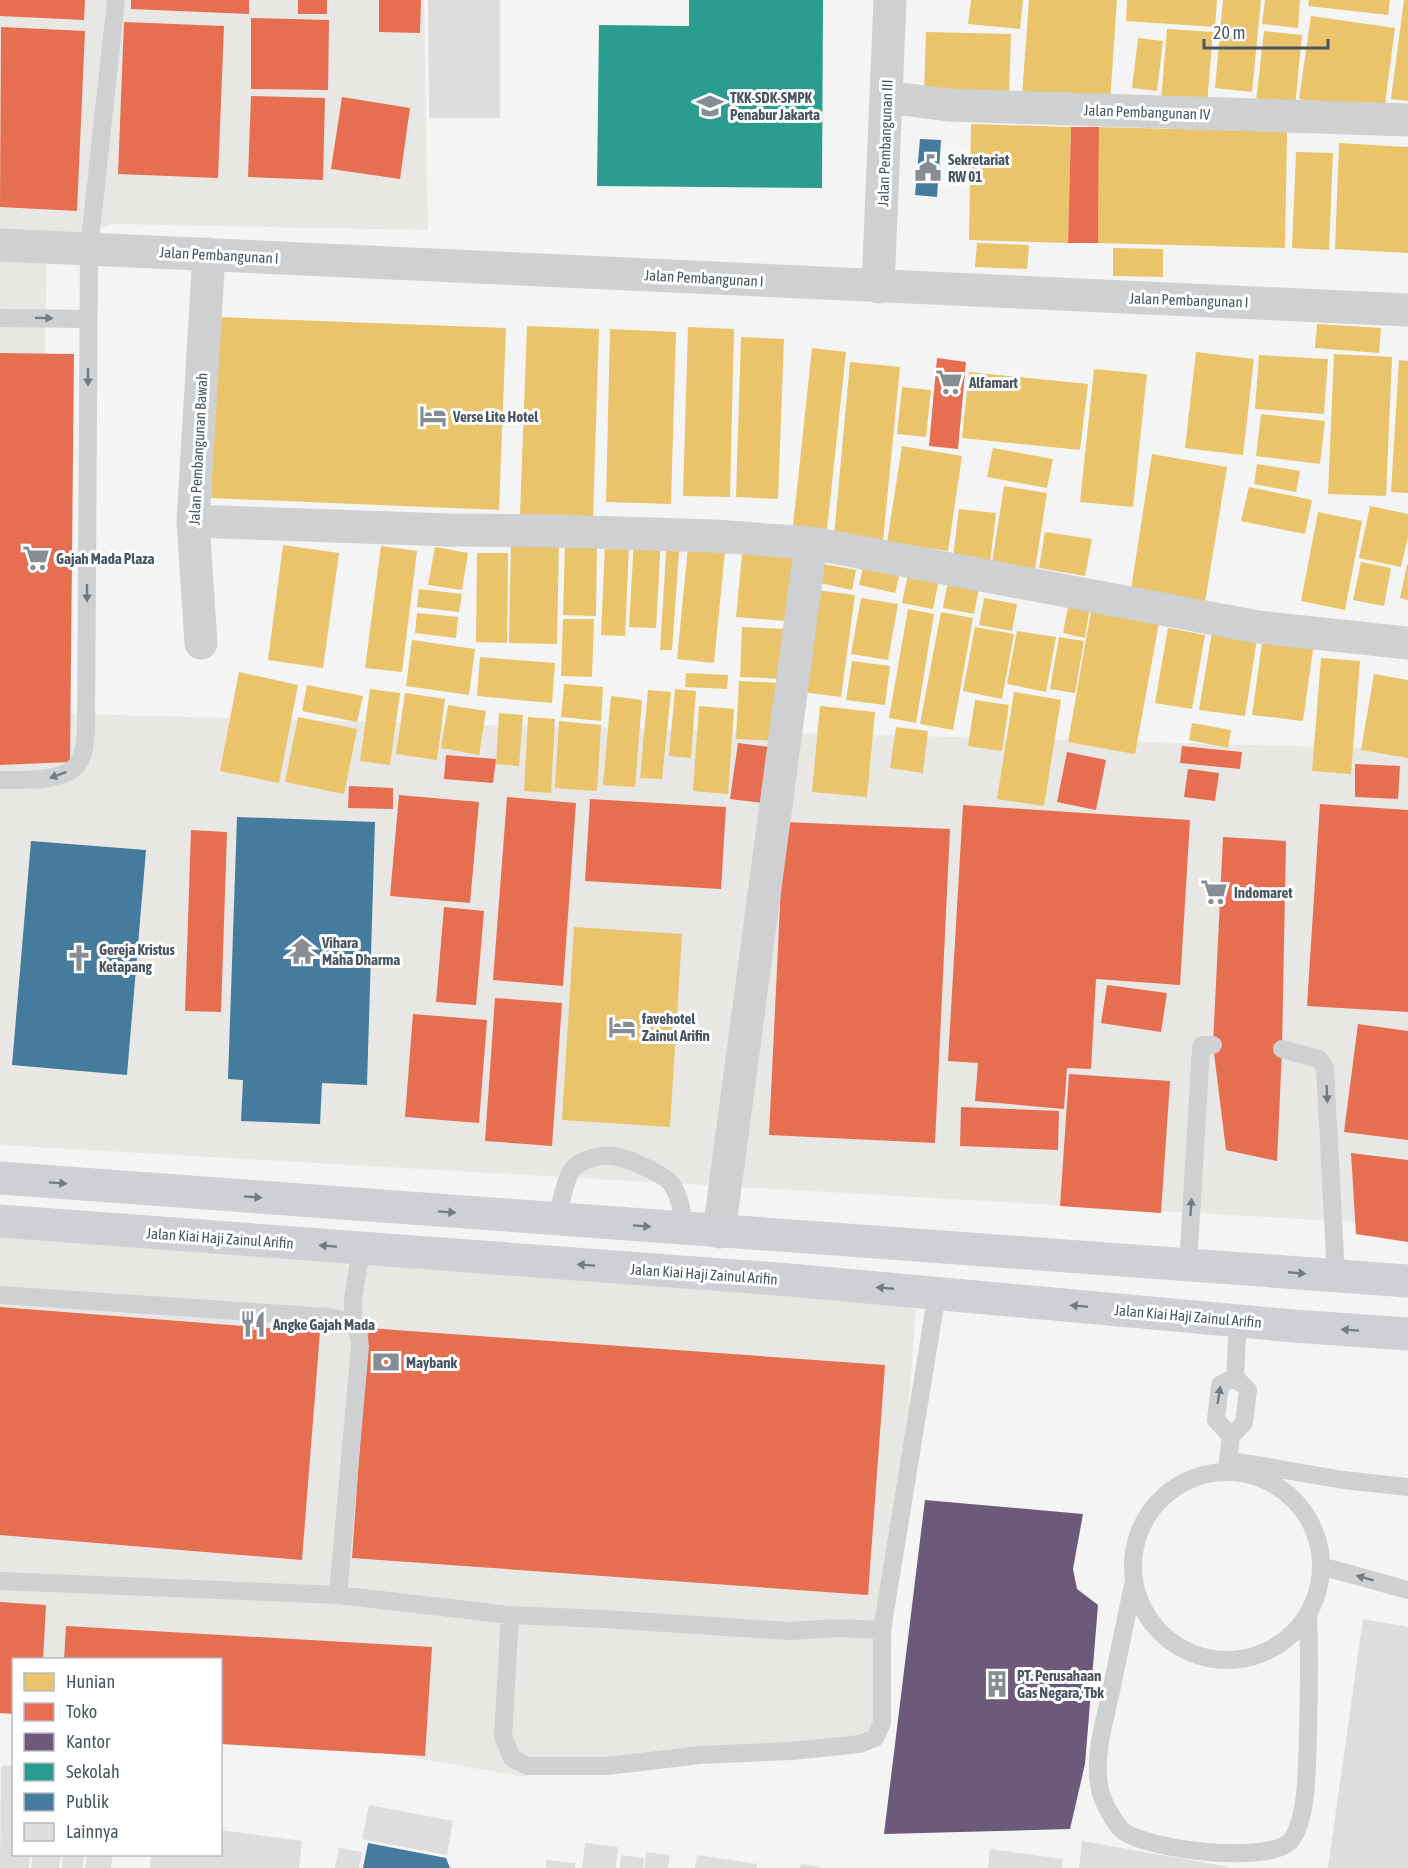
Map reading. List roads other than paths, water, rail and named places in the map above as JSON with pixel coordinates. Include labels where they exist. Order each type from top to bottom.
[{"type":"main road","points":[[0,1178],[1408,1281]]},
{"type":"main road","points":[[362,1249],[365,1206]]},
{"type":"main road","name":"Jalan Kiai Haji Zainul Arifin","points":[[0,1221],[937,1293],[1408,1334]]},
{"type":"main road","points":[[1238,1320],[1239,1269]]},
{"type":"street","name":"Jalan Pembangunan III","points":[[878,287],[890,0]]},
{"type":"street","name":"Jalan Pembangunan IV","points":[[887,97],[948,105],[1408,120]]},
{"type":"street","name":"Jalan Pembangunan I","points":[[0,245],[1408,310]]},
{"type":"street","name":"Jalan Pembangunan Bawah","points":[[201,643],[194,521],[209,254]]},
{"type":"street","points":[[194,521],[704,536],[811,543],[1258,627],[1408,643]]},
{"type":"street","points":[[718,1232],[811,543]]},
{"type":"lane","points":[[0,780],[38,780],[55,777],[74,768],[79,763],[84,749],[86,730],[89,249],[116,0]]},
{"type":"lane","points":[[0,318],[88,319]]},
{"type":"lane","points":[[1188,1265],[1202,1045],[1213,1045]]},
{"type":"lane","points":[[1282,1049],[1319,1059],[1325,1067],[1336,1276]]},
{"type":"lane","points":[[556,1220],[572,1170],[582,1163],[599,1157],[613,1156],[653,1171],[672,1183],[682,1213],[684,1229]]},
{"type":"lane","points":[[338,1595],[360,1346],[353,1322],[354,1299],[362,1249]]},
{"type":"lane","points":[[510,1615],[503,1736],[512,1758],[527,1766],[607,1766],[700,1755],[792,1751],[860,1744],[875,1738],[882,1723],[882,1629],[937,1293]]},
{"type":"lane","points":[[0,1295],[329,1317],[353,1322]]},
{"type":"lane","points":[[1228,1466],[1231,1436],[1244,1424],[1248,1390],[1235,1377],[1238,1320]]},
{"type":"lane","points":[[1231,1436],[1216,1420],[1220,1385],[1235,1377]]},
{"type":"lane","points":[[1228,1466],[1275,1485],[1290,1495],[1310,1520],[1318,1542],[1321,1566],[1318,1591],[1308,1614],[1293,1633],[1263,1652],[1226,1659],[1202,1656],[1179,1646],[1159,1631],[1144,1612],[1135,1588],[1132,1564],[1136,1540],[1145,1518],[1160,1498],[1181,1483],[1228,1466],[1408,1487]]},
{"type":"lane","points":[[1321,1566],[1408,1590]]},
{"type":"lane","points":[[1134,1580],[1097,1756],[1100,1791],[1105,1805],[1122,1830],[1168,1847],[1239,1854],[1279,1850],[1292,1840],[1298,1826],[1306,1786],[1310,1654],[1308,1614]]},
{"type":"lane","points":[[0,1581],[338,1595],[510,1615],[604,1618],[789,1631],[838,1628],[882,1629]]},
{"type":"place","name":"TKK-SDK-SMPK Penabur Jakarta","points":[[710,106]]},
{"type":"place","name":"Sekretariat RW 01","points":[[928,168]]},
{"type":"place","name":"Alfamart","points":[[949,382]]},
{"type":"place","name":"Verse Lite Hotel","points":[[433,416]]},
{"type":"place","name":"Gajah Mada Plaza","points":[[36,558]]},
{"type":"place","name":"Indomaret","points":[[1214,892]]},
{"type":"place","name":"Vihara Maha Dharma","points":[[302,951]]},
{"type":"place","name":"Gereja Kristus Ketapang","points":[[79,958]]},
{"type":"place","name":"favehotel Zainul Arifin","points":[[622,1027]]},
{"type":"place","name":"Angke Gajah Mada","points":[[253,1324]]},
{"type":"place","name":"Maybank","points":[[386,1362]]},
{"type":"place","name":"PT. Perusahaan Gas Negara, Tbk","points":[[997,1684]]}]
